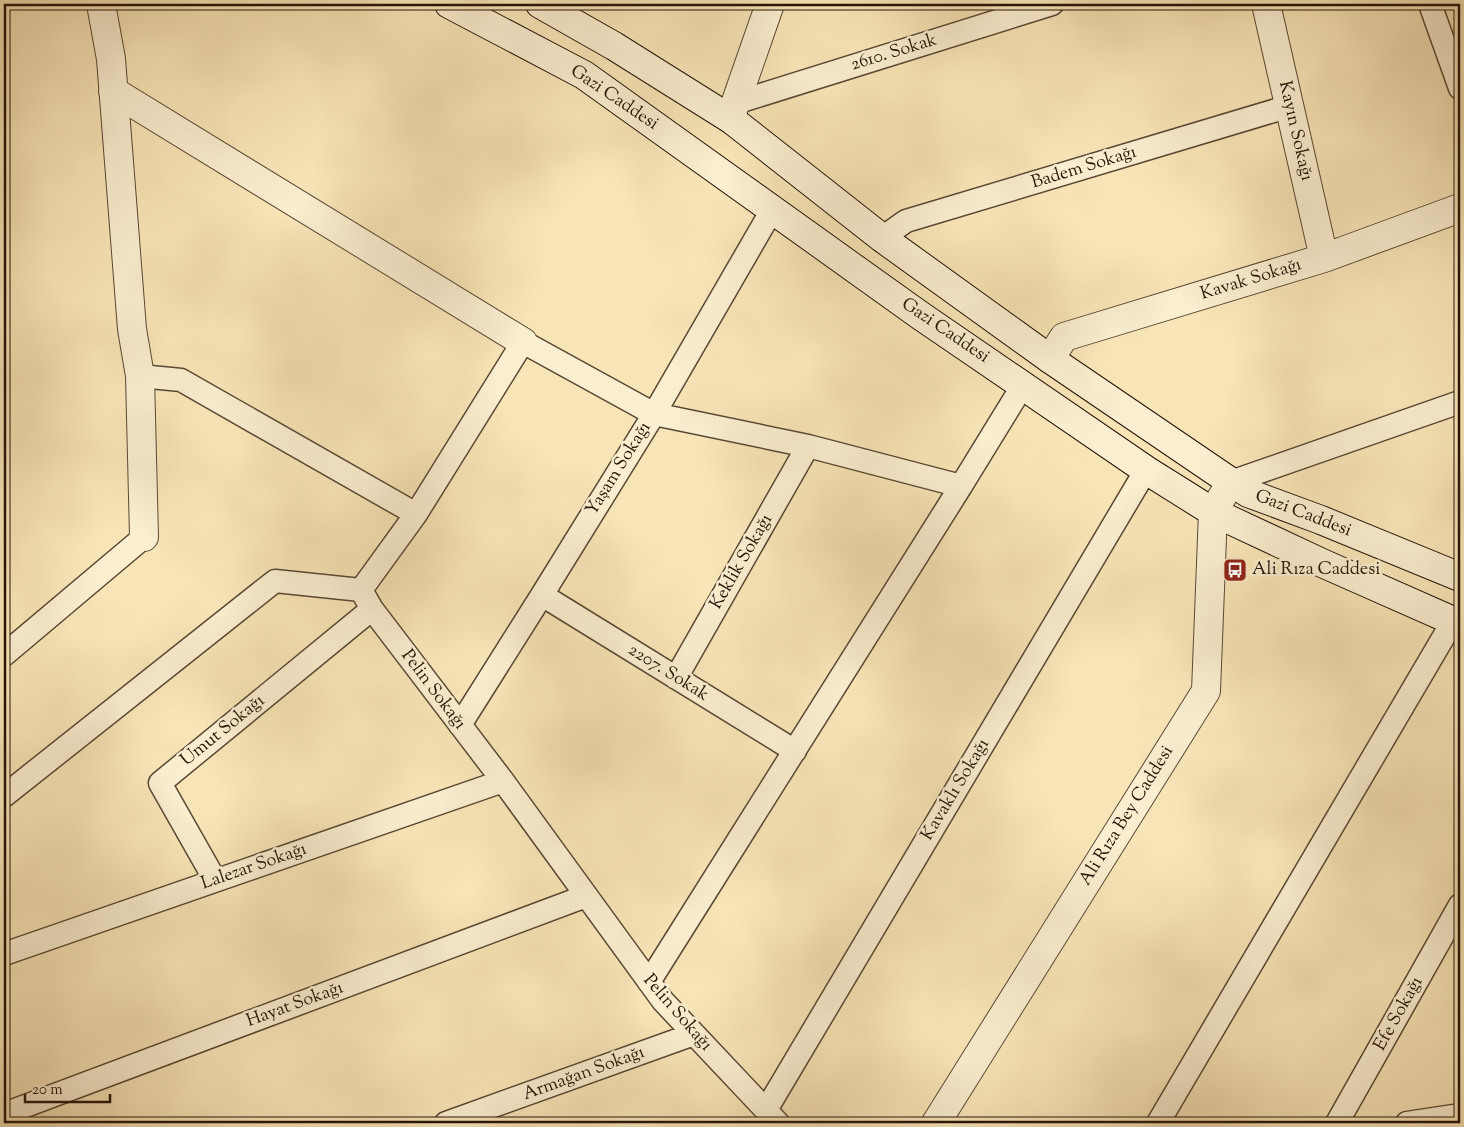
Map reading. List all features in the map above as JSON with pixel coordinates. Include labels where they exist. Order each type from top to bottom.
[{"type":"street","points":[[4,655],[144,536],[140,376],[132,329],[111,59],[100,4]]},
{"type":"street","name":"Gazi Caddesi","points":[[449,4],[584,75],[922,316],[1146,470],[1213,512],[1322,564],[1457,622]]},
{"type":"street","name":"Gazi Caddesi","points":[[540,4],[734,112],[882,238],[1050,359],[1248,493],[1321,520],[1460,577]]},
{"type":"street","points":[[734,112],[770,4]]},
{"type":"street","name":"2610. Sokak","points":[[734,112],[1052,4]]},
{"type":"street","name":"Kayın Sokağı","points":[[1266,4],[1324,258]]},
{"type":"street","points":[[1430,4],[1451,34],[1460,88]]},
{"type":"street","points":[[113,91],[523,342],[654,414],[808,446],[961,486]]},
{"type":"street","name":"Badem Sokağı","points":[[882,238],[906,222],[1290,106]]},
{"type":"street","name":"Kavak Sokağı","points":[[1050,359],[1064,337],[1324,258],[1460,208]]},
{"type":"street","name":"Yaşam Sokağı","points":[[460,724],[654,414],[772,210]]},
{"type":"street","points":[[4,796],[276,581],[366,600],[416,514],[523,342]]},
{"type":"street","points":[[140,376],[181,380],[416,514]]},
{"type":"street","points":[[649,982],[1024,385]]},
{"type":"street","points":[[1231,482],[1460,402]]},
{"type":"street","name":"Keklik Sokağı","points":[[676,678],[808,446]]},
{"type":"street","name":"Kavaklı Sokağı","points":[[772,1117],[1146,470]]},
{"type":"street","name":"Ali Rıza Bey Caddesi","points":[[936,1123],[1206,691],[1213,512],[1231,482]]},
{"type":"street","name":"2207. Sokak","points":[[542,595],[795,750]]},
{"type":"street","name":"Pelin Sokağı","points":[[366,600],[503,781],[663,1001],[772,1117]]},
{"type":"street","name":"Umut Sokağı","points":[[215,880],[160,783],[366,600]]},
{"type":"street","points":[[1158,1123],[1457,622]]},
{"type":"street","name":"Lalezar Sokağı","points":[[4,954],[503,781]]},
{"type":"street","name":"Hayat Sokağı","points":[[4,1114],[586,896]]},
{"type":"street","name":"Efe Sokağı","points":[[1337,1123],[1460,905]]},
{"type":"street","name":"Armağan Sokağı","points":[[446,1123],[694,1034]]},
{"type":"street","points":[[1412,1123],[1460,1115]]},
{"type":"place","name":"Ali Rıza Caddesi","points":[[1235,570]]}]
